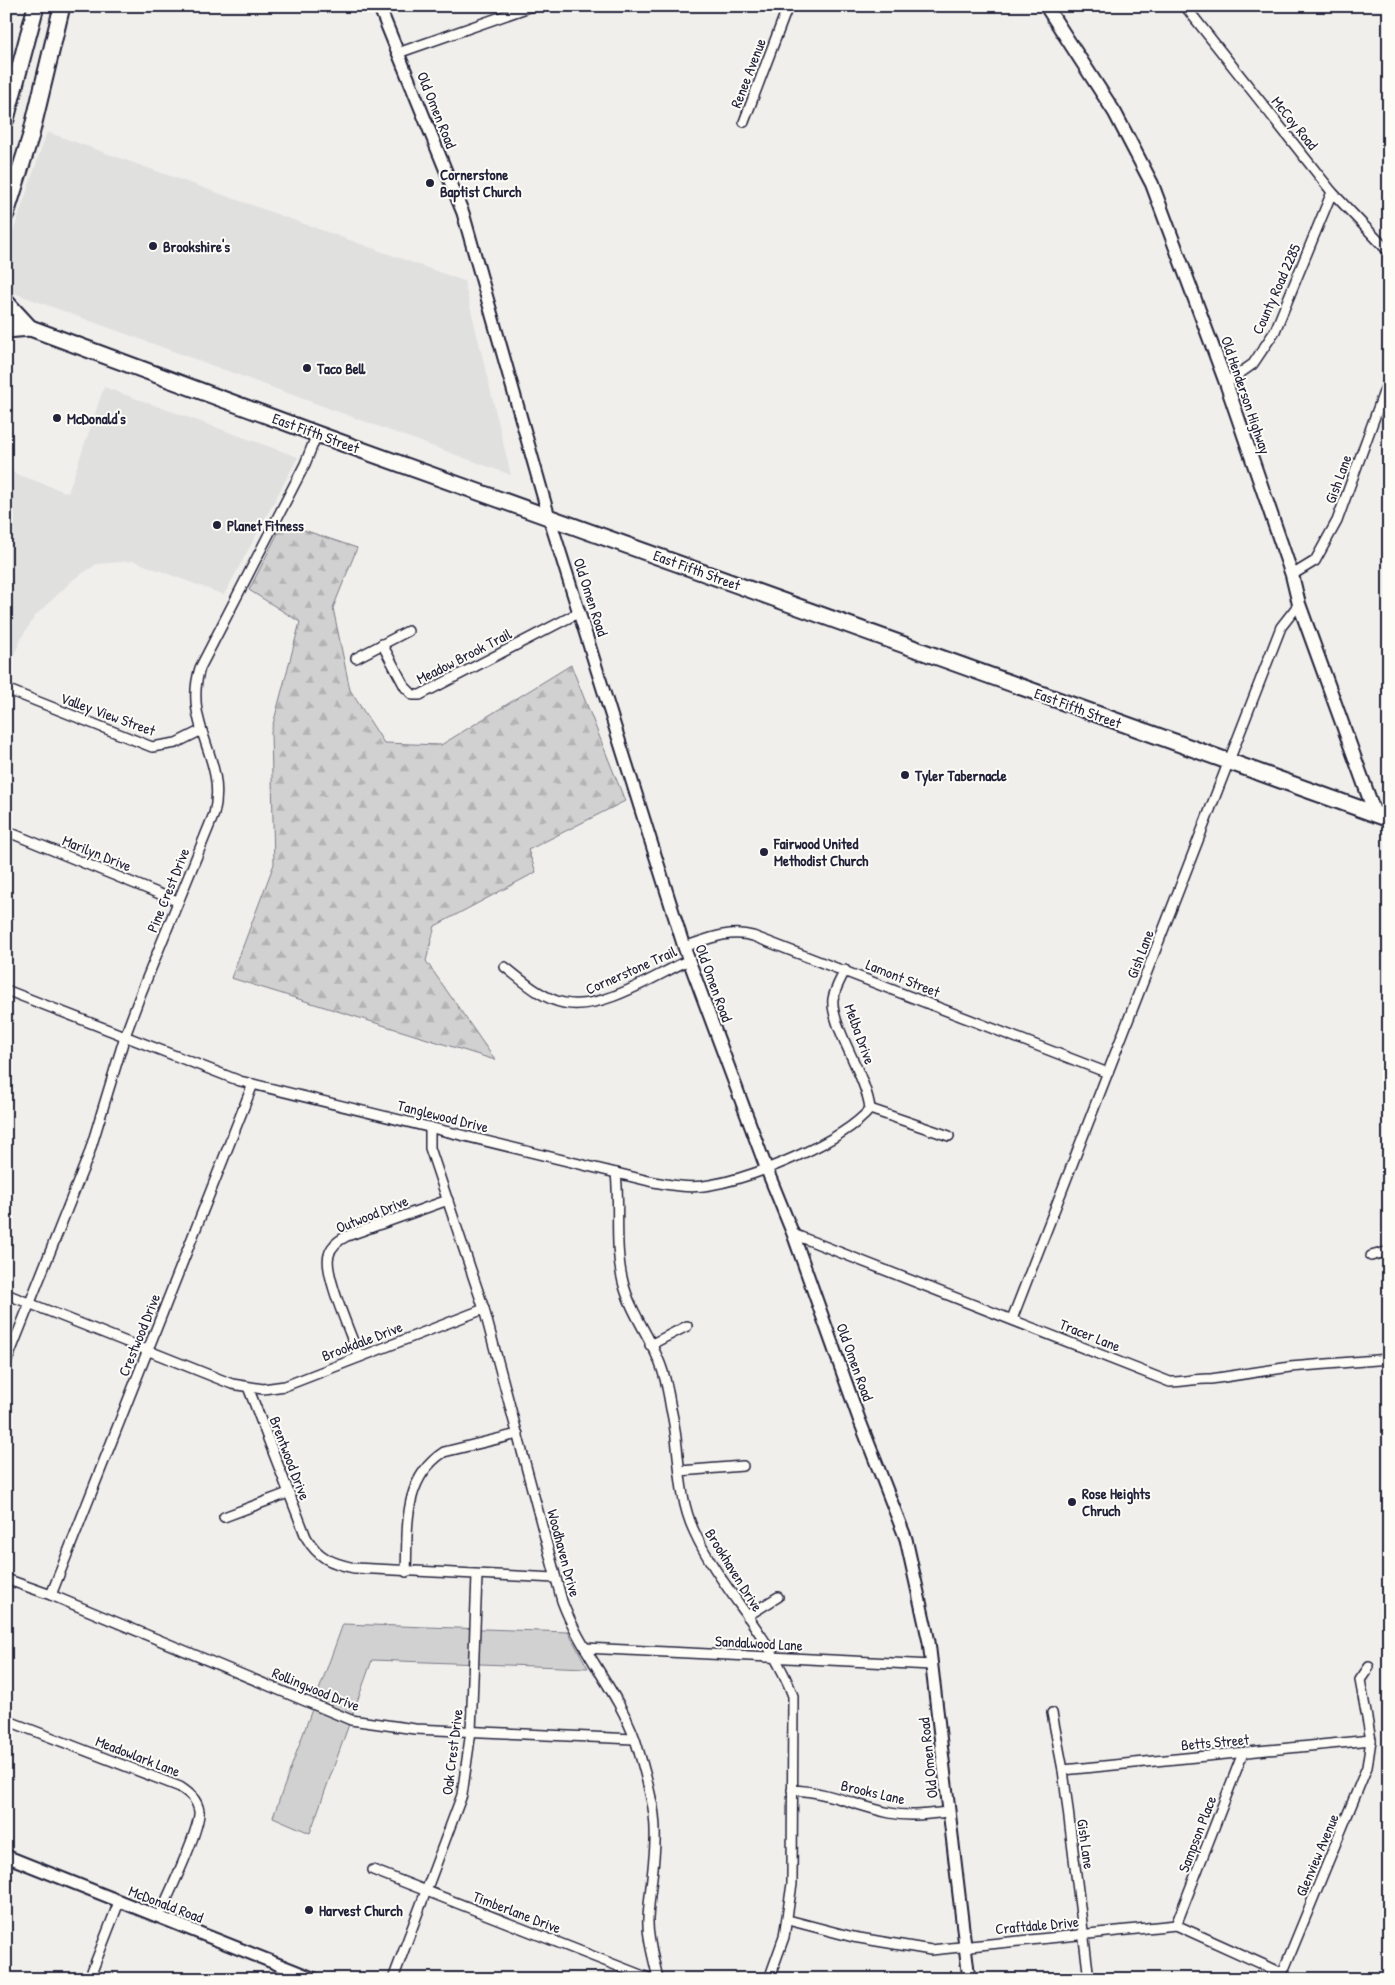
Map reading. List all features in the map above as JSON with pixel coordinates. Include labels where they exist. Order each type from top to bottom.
[{"type":"main road","points":[[6,119],[36,6]]},
{"type":"main road","points":[[6,214],[31,135],[62,6]]},
{"type":"main road","name":"Old Henderson Highway","points":[[1046,6],[1115,113],[1148,176],[1226,384],[1292,575],[1300,604],[1382,816]]},
{"type":"main road","points":[[6,302],[30,328]]},
{"type":"main road","name":"East Fifth Street","points":[[6,319],[317,434],[1382,816]]},
{"type":"main road","points":[[6,330],[30,328]]},
{"type":"street","name":"Old Omen Road","points":[[379,6],[462,213],[549,517],[684,947],[767,1170],[793,1234],[859,1419],[906,1539],[929,1642],[948,1812],[966,1947],[968,1979]]},
{"type":"street","points":[[398,53],[532,6]]},
{"type":"street","name":"Renee Avenue","points":[[744,122],[788,6]]},
{"type":"street","name":"McCoy Road","points":[[1185,6],[1332,192],[1389,252]]},
{"type":"street","name":"County Road 2285","points":[[1226,384],[1253,364],[1275,331],[1332,192]]},
{"type":"street","name":"Gish Lane","points":[[1292,575],[1315,561],[1336,521],[1389,378]]},
{"type":"street","name":"Pine Crest Drive","points":[[6,1363],[89,1154],[125,1036],[215,809],[212,759],[200,731],[196,713],[195,691],[202,662],[305,464],[317,434]]},
{"type":"street","name":"Gish Lane","points":[[1012,1319],[1281,627],[1288,615],[1300,604]]},
{"type":"street","name":"Meadow Brook Trail","points":[[382,644],[405,687],[414,695],[420,695],[580,612]]},
{"type":"street","points":[[356,658],[408,631]]},
{"type":"street","name":"Valley View Street","points":[[6,689],[152,747],[176,743],[200,731]]},
{"type":"street","name":"Marilyn Drive","points":[[6,831],[177,901]]},
{"type":"street","name":"Lamont Street","points":[[684,947],[728,933],[739,932],[845,970],[1108,1074]]},
{"type":"street","name":"Cornerstone Trail","points":[[505,967],[546,997],[563,1003],[587,1005],[613,996],[689,960]]},
{"type":"street","name":"Melba Drive","points":[[845,970],[835,990],[834,1010],[867,1092],[870,1109]]},
{"type":"street","name":"Tanglewood Drive","points":[[6,990],[214,1072],[253,1084],[616,1173],[680,1186],[709,1186],[767,1170],[836,1136],[856,1124],[870,1109]]},
{"type":"street","name":"Crestwood Drive","points":[[51,1595],[253,1084]]},
{"type":"street","points":[[870,1109],[949,1136]]},
{"type":"street","name":"Woodhaven Drive","points":[[430,1127],[430,1148],[484,1309],[555,1578],[574,1630],[634,1739],[656,1821],[656,1844],[648,1936],[658,1979]]},
{"type":"street","name":"Brookhaven Drive","points":[[616,1173],[619,1254],[622,1280],[629,1302],[663,1371],[678,1442],[685,1505],[694,1532],[775,1657],[787,1679],[793,1696],[792,1884],[784,1937],[768,1979]]},
{"type":"street","name":"Outwood Drive","points":[[359,1357],[329,1274],[329,1254],[333,1246],[347,1236],[448,1200]]},
{"type":"street","name":"Tracer Lane","points":[[793,1234],[1170,1382],[1186,1382],[1199,1378],[1211,1379],[1290,1367],[1389,1359]]},
{"type":"street","points":[[1371,1256],[1389,1251]]},
{"type":"street","points":[[6,1294],[219,1379],[248,1387]]},
{"type":"street","name":"Brookdale Drive","points":[[248,1387],[263,1390],[285,1386],[484,1309]]},
{"type":"street","points":[[650,1345],[687,1326]]},
{"type":"street","name":"Brentwood Drive","points":[[248,1387],[306,1537],[314,1551],[340,1565],[406,1572],[555,1578]]},
{"type":"street","points":[[406,1572],[408,1513],[412,1492],[418,1479],[434,1459],[444,1452],[518,1434]]},
{"type":"street","points":[[680,1471],[743,1466]]},
{"type":"street","points":[[224,1517],[288,1492]]},
{"type":"street","name":"Oak Crest Drive","points":[[393,1979],[462,1795],[471,1731],[477,1576]]},
{"type":"street","name":"Rollingwood Drive","points":[[6,1579],[51,1595],[351,1720],[388,1727],[634,1739]]},
{"type":"street","points":[[747,1616],[778,1597]]},
{"type":"street","name":"Sandalwood Lane","points":[[585,1648],[932,1665]]},
{"type":"street","name":"Glenview Avenue","points":[[1281,1976],[1359,1791],[1367,1767],[1371,1740],[1360,1680],[1369,1667]]},
{"type":"street","name":"Gish Lane","points":[[1052,1713],[1062,1770],[1089,1979]]},
{"type":"street","name":"Meadowlark Lane","points":[[6,1720],[180,1787],[189,1793],[195,1801],[199,1820],[159,1916]]},
{"type":"street","name":"Betts Street","points":[[1062,1770],[1371,1740]]},
{"type":"street","name":"Sampson Place","points":[[1176,1925],[1243,1753]]},
{"type":"street","name":"Brooks Lane","points":[[792,1790],[807,1790],[892,1814],[912,1815],[948,1812]]},
{"type":"street","name":"McDonald Road","points":[[6,1856],[314,1979]]},
{"type":"street","name":"Timberlane Drive","points":[[373,1870],[651,1979]]},
{"type":"street","points":[[89,1979],[119,1902]]},
{"type":"street","name":"Craftdale Drive","points":[[788,1920],[897,1946],[931,1950],[1176,1925]]},
{"type":"street","points":[[1176,1925],[1281,1976]]},
{"type":"shaded area","points":[[47,132],[464,281],[511,475],[14,293],[6,278],[6,253]]},
{"type":"shaded area","points":[[104,387],[298,457],[224,595],[134,561],[97,564],[74,579],[36,615],[23,635],[7,670],[6,470],[68,493]]},
{"type":"green space","points":[[283,523],[357,548],[333,608],[350,690],[384,743],[441,745],[571,665],[625,801],[528,850],[536,872],[435,926],[426,961],[495,1060],[231,978],[274,864],[271,732],[300,622],[249,590]]},
{"type":"green space","points":[[343,1624],[568,1632],[588,1668],[372,1660],[310,1833],[273,1817]]},
{"type":"place","name":"Cornerstone Baptist Church","points":[[430,183]]},
{"type":"place","name":"Brookshire's","points":[[153,246]]},
{"type":"place","name":"Taco Bell","points":[[307,368]]},
{"type":"place","name":"McDonald's","points":[[57,418]]},
{"type":"place","name":"Planet Fitness","points":[[217,525]]},
{"type":"place","name":"Tyler Tabernacle","points":[[905,775]]},
{"type":"place","name":"Fairwood United Methodist Church","points":[[764,852]]},
{"type":"place","name":"Rose Heights Chruch","points":[[1072,1502]]},
{"type":"place","name":"Harvest Church","points":[[309,1910]]}]
